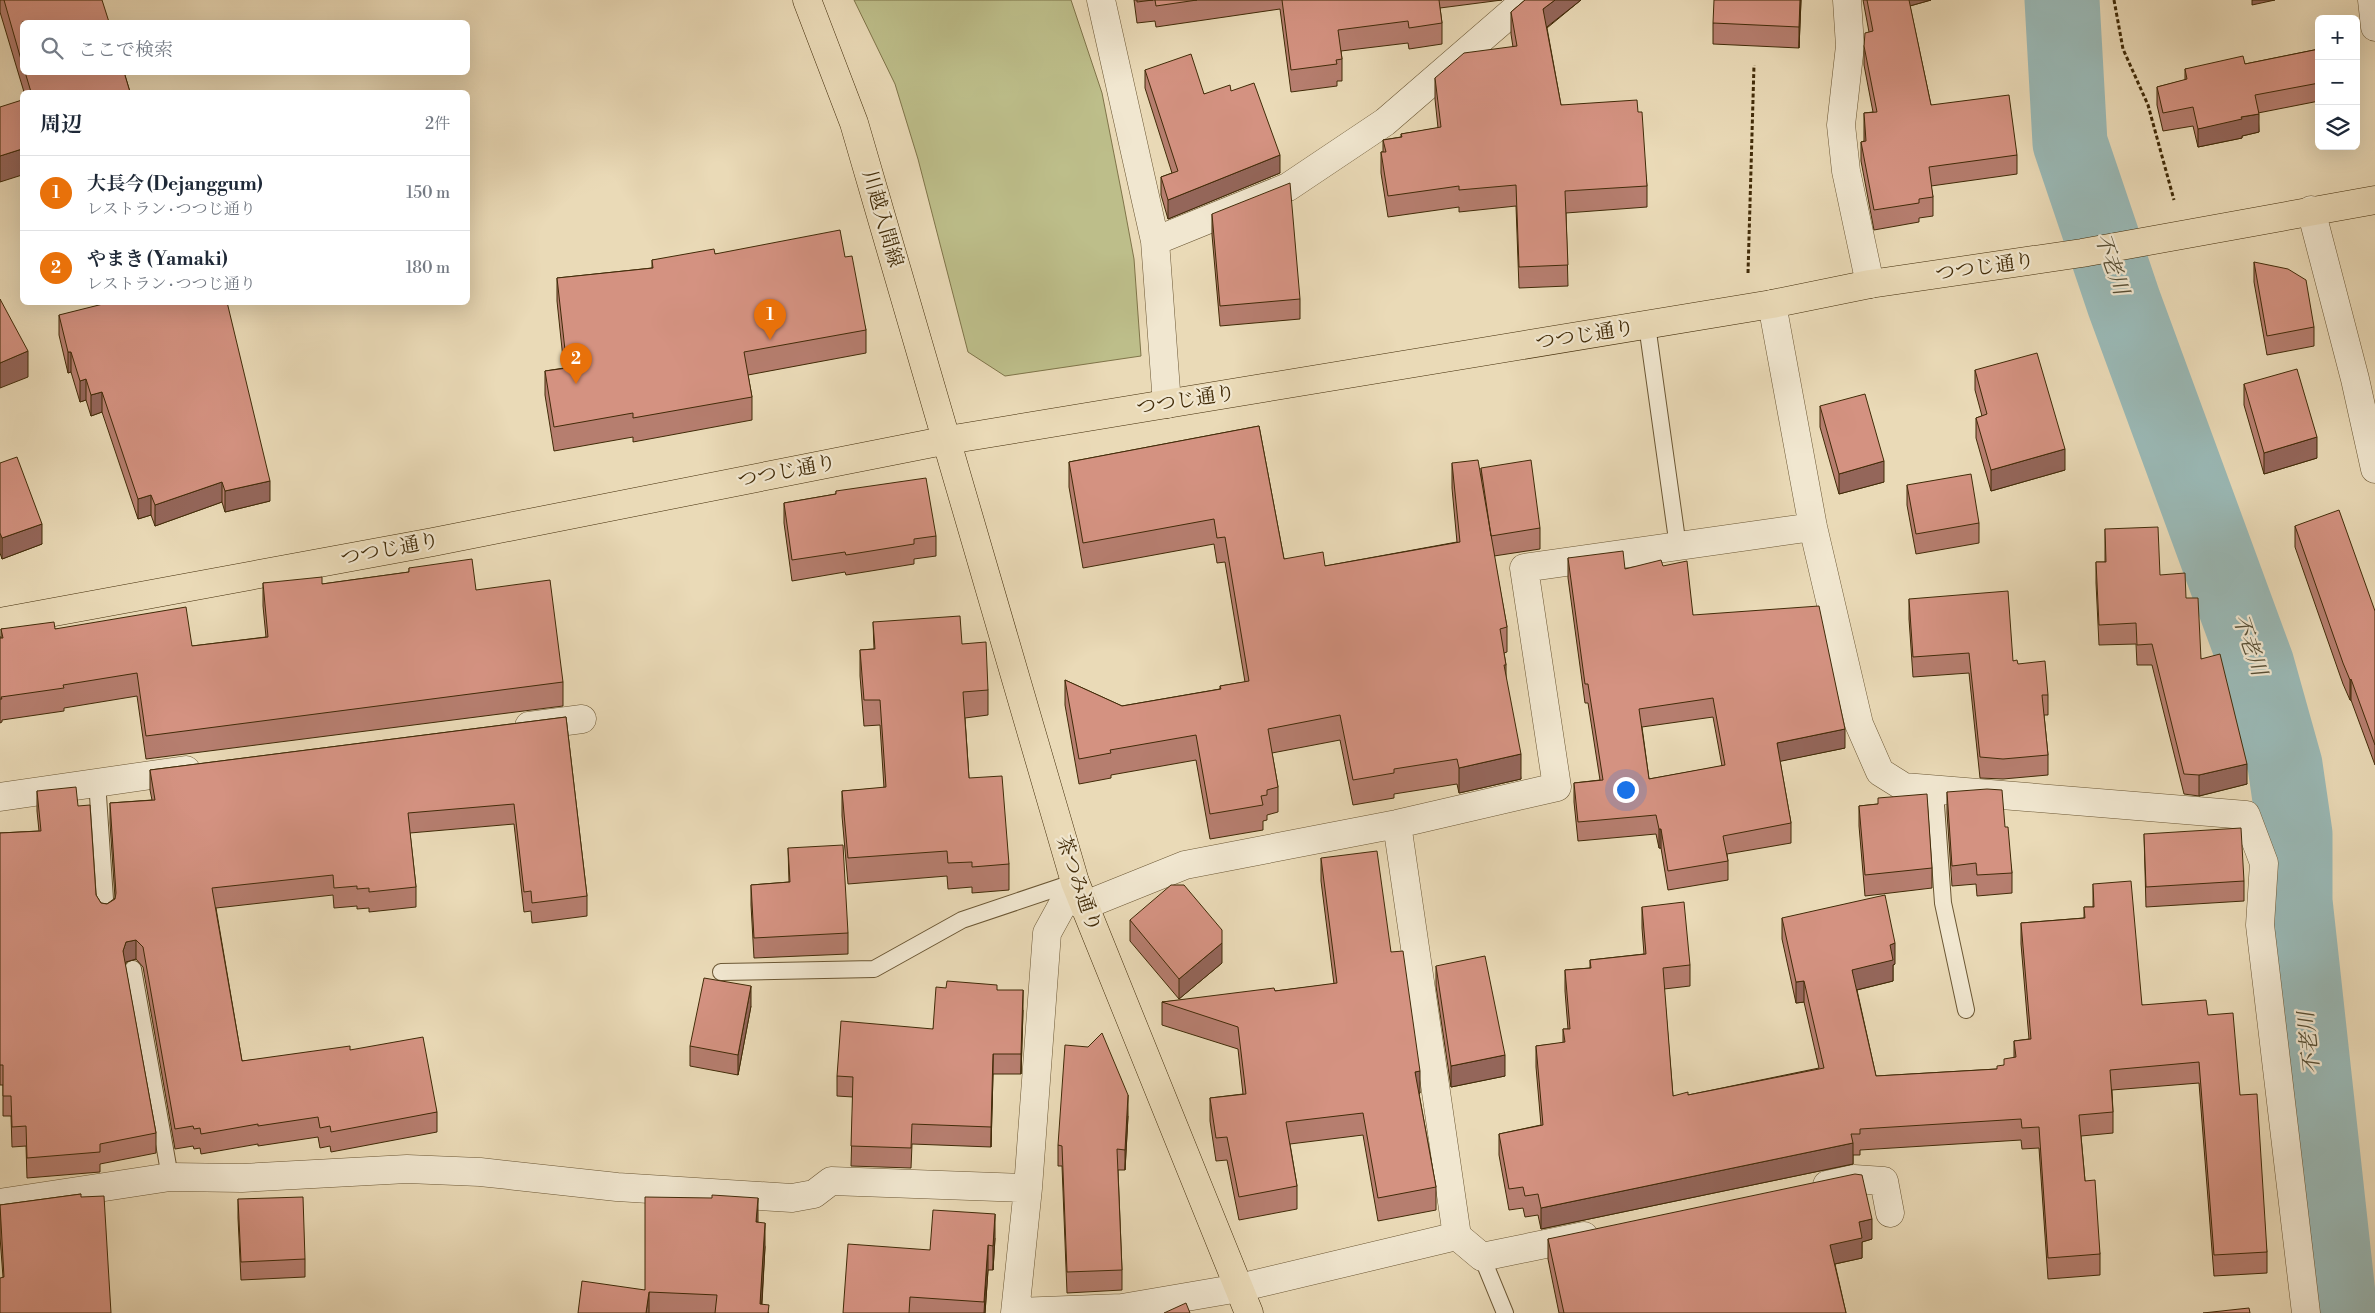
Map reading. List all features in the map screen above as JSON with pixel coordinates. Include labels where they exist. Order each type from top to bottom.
[{"type":"main road","name":"川越入間線","points":[[807,0],[854,124],[948,440]]},
{"type":"main road","name":"つつじ通り","points":[[0,622],[433,542],[948,440],[1647,326],[1870,284],[2082,254],[2310,210],[2375,200]]},
{"type":"main road","name":"茶つみ通り","points":[[948,440],[1079,894],[1244,1301]]},
{"type":"street","points":[[1101,0],[1156,241],[1167,404]]},
{"type":"street","points":[[1156,241],[1288,187],[1385,122],[1526,0]]},
{"type":"street","points":[[1847,0],[1850,46],[1841,125],[1846,171],[1870,284]]},
{"type":"street","points":[[2372,0],[2375,27]]},
{"type":"street","points":[[2310,210],[2355,379],[2375,470]]},
{"type":"street","points":[[1759,306],[1859,724],[1880,772],[1904,787],[1935,791],[2246,815],[2264,863],[2260,926],[2306,1313]]},
{"type":"street","points":[[1457,1236],[1244,1301],[1015,1313],[1028,1188],[1046,934],[1079,894],[1185,865],[1397,824],[1557,787],[1524,568],[1813,527]]},
{"type":"street","points":[[503,729],[582,719]]},
{"type":"street","points":[[0,797],[97,781],[206,767]]},
{"type":"street","points":[[1397,824],[1457,1236],[1482,1257],[1606,1231]]},
{"type":"street","points":[[0,1203],[170,1177],[242,1178],[407,1170],[480,1172],[617,1186],[792,1198],[814,1194],[831,1181],[1028,1188]]},
{"type":"street","points":[[1807,1189],[1854,1179],[1884,1181],[1890,1213]]},
{"type":"lane","points":[[1647,326],[1678,547]]},
{"type":"lane","points":[[97,781],[106,914]]},
{"type":"lane","points":[[1935,791],[1943,903],[1966,1010]]},
{"type":"lane","points":[[721,972],[874,969],[962,920],[1079,894]]},
{"type":"lane","points":[[133,969],[170,1177]]},
{"type":"lane","points":[[1482,1257],[1505,1313]]},
{"type":"path","points":[[2114,0],[2123,49],[2148,105],[2174,200]]},
{"type":"path","points":[[1754,65],[1759,306]]},
{"type":"green space","points":[[854,0],[1071,0],[1102,93],[1134,259],[1141,356],[1005,376],[968,352],[918,159],[895,84]]},
{"type":"building","points":[[4,0],[102,0],[108,20],[20,20],[20,56]]},
{"type":"building","points":[[1137,0],[1153,0],[1137,2]]},
{"type":"building","points":[[1155,0],[1197,0],[1156,6]]},
{"type":"building","points":[[1282,0],[1439,0],[1442,23],[1409,28],[1408,21],[1338,30],[1342,59],[1336,60],[1337,64],[1291,70]]},
{"type":"building","points":[[1525,0],[1555,0],[1543,9],[1561,105],[1637,100],[1638,112],[1642,112],[1647,186],[1565,191],[1568,265],[1519,267],[1516,185],[1459,190],[1459,186],[1388,196],[1381,152],[1386,152],[1383,140],[1402,137],[1401,134],[1441,127],[1435,78],[1464,53],[1517,46],[1511,12]]},
{"type":"building","points":[[1714,0],[1800,0],[1799,27],[1713,23]]},
{"type":"building","points":[[1867,0],[1909,0],[1931,105],[2009,95],[2017,155],[1929,167],[1933,197],[1919,199],[1919,203],[1874,210],[1861,142],[1866,141],[1864,113],[1877,112],[1864,46],[1865,33],[1873,31]]},
{"type":"building","points":[[2315,50],[2315,84],[2255,95],[2259,114],[2198,129],[2193,107],[2163,113],[2157,87],[2187,79],[2185,69],[2243,56],[2245,64]]},
{"type":"building","points":[[1191,54],[1204,94],[1230,85],[1231,91],[1254,83],[1280,155],[1168,200],[1161,177],[1178,171],[1145,70]]},
{"type":"building","points":[[26,75],[125,75],[129,90],[30,90]]},
{"type":"building","points":[[20,101],[20,150],[0,156],[0,107]]},
{"type":"building","points":[[1290,183],[1300,299],[1220,306],[1212,214]]},
{"type":"building","points":[[840,230],[845,257],[852,256],[866,330],[744,352],[752,397],[633,418],[633,413],[554,427],[545,371],[567,368],[557,278],[653,268],[652,260],[714,249],[715,254]]},
{"type":"building","points":[[2254,262],[2288,269],[2306,280],[2314,327],[2267,336]]},
{"type":"building","points":[[0,299],[28,351],[0,363]]},
{"type":"building","points":[[99,305],[228,305],[270,481],[225,491],[222,482],[155,505],[151,495],[138,499],[102,392],[91,395],[86,379],[80,381],[71,352],[68,352],[59,315]]},
{"type":"building","points":[[2037,353],[2065,449],[1991,470],[1976,418],[1987,414],[1975,370]]},
{"type":"building","points":[[2297,369],[2317,437],[2264,453],[2244,384]]},
{"type":"building","points":[[1865,394],[1884,461],[1839,474],[1820,406]]},
{"type":"building","points":[[1259,426],[1284,559],[1323,552],[1325,566],[1460,542],[1452,463],[1478,460],[1507,627],[1500,629],[1506,665],[1504,665],[1521,754],[1459,768],[1457,759],[1394,769],[1394,773],[1353,780],[1340,715],[1268,729],[1278,787],[1267,790],[1267,795],[1261,796],[1263,805],[1210,814],[1196,735],[1110,750],[1111,753],[1079,759],[1065,680],[1122,706],[1221,689],[1220,686],[1249,681],[1225,537],[1217,538],[1214,519],[1083,543],[1069,462]]},
{"type":"building","points":[[17,457],[42,524],[2,538],[0,533],[0,463]]},
{"type":"building","points":[[1531,460],[1540,528],[1491,536],[1481,468]]},
{"type":"building","points":[[1971,474],[1979,523],[1916,534],[1907,485]]},
{"type":"building","points":[[926,478],[936,536],[914,539],[914,544],[846,555],[845,552],[792,560],[784,503],[836,494],[836,491]]},
{"type":"building","points":[[2339,510],[2375,611],[2375,745],[2351,679],[2343,663],[2295,526]]},
{"type":"building","points":[[2158,527],[2160,575],[2185,573],[2186,598],[2198,598],[2201,659],[2220,654],[2247,764],[2199,775],[2184,774],[2152,644],[2137,645],[2136,623],[2099,625],[2096,562],[2106,562],[2105,529]]},
{"type":"building","points":[[1623,551],[1625,569],[1661,560],[1663,566],[1687,561],[1693,615],[1819,606],[1845,729],[1777,743],[1791,823],[1723,836],[1728,861],[1668,871],[1661,829],[1659,829],[1656,815],[1578,822],[1574,783],[1603,780],[1588,684],[1585,684],[1568,558]],"holes":[[[1713,698],[1725,765],[1649,779],[1639,709]]]},
{"type":"building","points":[[472,559],[476,590],[550,580],[563,682],[146,736],[137,673],[63,685],[64,688],[1,697],[2,699],[0,699],[0,638],[3,638],[1,629],[54,622],[55,629],[186,607],[192,646],[268,637],[263,583],[322,577],[322,584],[409,572],[409,568]]},
{"type":"building","points":[[2008,591],[2013,661],[2017,660],[2018,664],[2045,661],[2048,695],[2042,695],[2048,755],[2003,759],[1980,757],[1969,653],[1913,657],[1909,599]]},
{"type":"building","points":[[960,616],[962,644],[986,642],[988,690],[963,692],[969,778],[1002,776],[1009,864],[972,867],[972,862],[948,863],[947,851],[848,858],[842,791],[886,787],[880,700],[864,700],[860,650],[875,649],[873,622]]},
{"type":"building","points":[[566,717],[587,896],[532,903],[531,891],[524,892],[514,804],[408,813],[416,887],[369,892],[369,888],[357,889],[357,886],[334,888],[333,875],[212,888],[242,1061],[350,1046],[350,1050],[423,1037],[437,1112],[331,1132],[330,1126],[320,1128],[318,1117],[258,1126],[258,1124],[201,1134],[200,1128],[194,1129],[193,1126],[175,1129],[143,947],[136,940],[126,942],[123,951],[156,1133],[100,1144],[100,1152],[27,1158],[26,1126],[12,1127],[11,1096],[3,1096],[3,1065],[0,1065],[0,833],[41,831],[37,791],[76,787],[78,806],[90,805],[96,895],[101,903],[107,904],[115,899],[116,893],[110,803],[155,800],[150,770]]},
{"type":"building","points":[[1987,789],[2002,790],[2005,827],[2008,827],[2012,873],[1977,875],[1976,863],[1952,866],[1947,792]]},
{"type":"building","points":[[1927,794],[1932,868],[1865,875],[1859,806],[1878,804],[1878,798]]},
{"type":"building","points":[[2241,828],[2244,881],[2146,887],[2144,834]]},
{"type":"building","points":[[843,845],[848,933],[754,938],[751,885],[790,882],[788,848]]},
{"type":"building","points":[[1377,851],[1391,952],[1403,951],[1420,1071],[1415,1072],[1436,1187],[1378,1198],[1363,1113],[1286,1122],[1297,1186],[1239,1197],[1227,1137],[1216,1138],[1210,1098],[1246,1094],[1238,1027],[1162,1002],[1274,988],[1275,991],[1337,983],[1321,858]]},
{"type":"building","points":[[2131,881],[2142,1005],[2206,1000],[2208,1015],[2233,1013],[2240,1095],[2257,1094],[2267,1252],[2214,1255],[2199,1062],[2110,1070],[2113,1112],[2079,1115],[2085,1181],[2095,1180],[2100,1254],[2048,1258],[2039,1127],[2022,1128],[2021,1119],[1860,1129],[1860,1134],[1851,1134],[1853,1143],[1541,1208],[1538,1194],[1525,1196],[1523,1187],[1509,1189],[1499,1134],[1543,1125],[1536,1046],[1565,1042],[1563,1029],[1570,1029],[1565,970],[1591,968],[1590,960],[1646,954],[1642,907],[1684,902],[1690,965],[1663,968],[1673,1096],[1688,1092],[1688,1095],[1824,1068],[1804,981],[1796,982],[1782,918],[1885,895],[1895,943],[1890,945],[1893,960],[1852,970],[1876,1076],[1997,1069],[1997,1066],[2004,1065],[2004,1059],[2016,1057],[2014,1041],[2031,1039],[2021,923],[2085,918],[2084,907],[2094,907],[2093,884]]},
{"type":"building","points":[[1171,885],[1184,885],[1222,930],[1222,943],[1179,979],[1130,920]]},
{"type":"building","points":[[1485,956],[1505,1055],[1451,1066],[1436,966]]},
{"type":"building","points":[[704,978],[751,986],[738,1055],[690,1046]]},
{"type":"building","points":[[947,981],[997,985],[997,990],[1023,990],[1021,1054],[993,1054],[991,1127],[912,1124],[911,1148],[851,1146],[853,1077],[837,1076],[841,1021],[933,1029],[936,987],[946,988]]},
{"type":"building","points":[[1102,1033],[1128,1095],[1125,1150],[1117,1149],[1122,1270],[1067,1272],[1062,1146],[1058,1145],[1065,1045],[1088,1047]]},
{"type":"building","points":[[1855,1174],[1862,1175],[1872,1219],[1859,1222],[1862,1238],[1830,1245],[1846,1313],[1564,1313],[1548,1239]]},
{"type":"building","points":[[81,1194],[81,1197],[104,1196],[111,1313],[0,1313],[0,1278],[4,1277],[0,1205]]},
{"type":"building","points":[[712,1195],[758,1198],[756,1222],[765,1223],[760,1304],[769,1305],[768,1313],[715,1313],[717,1295],[649,1292],[646,1313],[578,1313],[582,1281],[645,1290],[645,1197],[712,1198]]},
{"type":"building","points":[[303,1197],[305,1259],[241,1262],[238,1199]]},
{"type":"building","points":[[933,1210],[995,1214],[993,1246],[988,1245],[984,1302],[910,1297],[909,1313],[843,1313],[848,1244],[930,1250]]},
{"type":"building","points":[[1186,1303],[1190,1313],[1164,1313]]},
{"type":"building","points":[[2249,1308],[2250,1313],[2203,1313]]},
{"type":"waterway","name":"不老川","points":[[2062,0],[2070,143],[2124,303],[2257,665],[2285,765],[2295,834],[2295,901],[2340,1313]]},
{"type":"place","name":"大長今 (Dejanggum)","points":[[770,340]]},
{"type":"place","name":"やまき (Yamaki)","points":[[576,384]]}]
